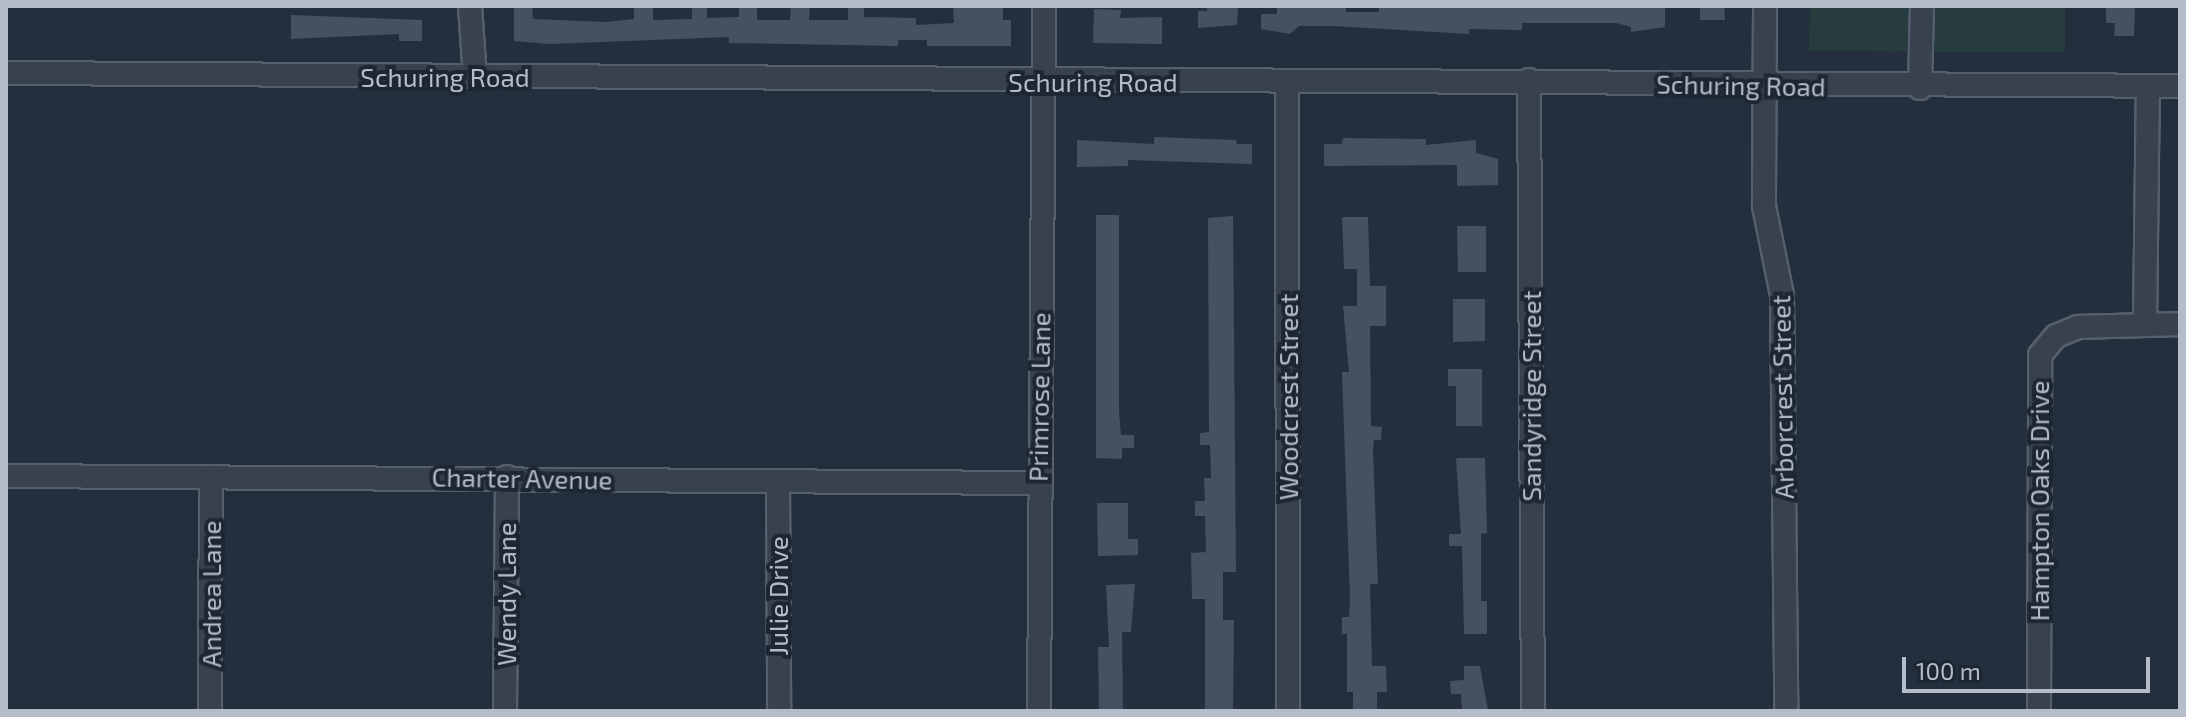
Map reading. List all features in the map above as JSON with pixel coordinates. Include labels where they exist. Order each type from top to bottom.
[{"type":"street","points":[[470,6],[475,77]]},
{"type":"street","name":"Primrose Lane","points":[[1039,711],[1038,483],[1044,6]]},
{"type":"street","name":"Arborcrest Street","points":[[1765,6],[1764,206],[1782,295],[1786,711]]},
{"type":"street","points":[[1920,88],[1922,6]]},
{"type":"street","name":"Schuring Road","points":[[6,73],[1042,82],[1529,80],[1920,88],[2180,86]]},
{"type":"street","name":"Sandyridge Street","points":[[1529,80],[1533,711]]},
{"type":"street","name":"Woodcrest Street","points":[[1287,83],[1288,711]]},
{"type":"street","points":[[2148,87],[2145,324],[2180,324]]},
{"type":"street","name":"Hampton Oaks Drive","points":[[2039,711],[2040,355],[2056,336],[2078,327],[2145,324]]},
{"type":"street","name":"Charter Avenue","points":[[6,476],[1038,483]]},
{"type":"street","name":"Wendy Lane","points":[[505,711],[507,477]]},
{"type":"street","name":"Andrea Lane","points":[[210,711],[211,478]]},
{"type":"street","name":"Julie Drive","points":[[778,482],[779,711]]},
{"type":"green space","points":[[1810,6],[2065,6],[2065,52],[1809,51]]},
{"type":"building","points":[[514,6],[532,6],[533,19],[606,22],[634,19],[634,6],[653,6],[653,20],[692,19],[692,6],[707,6],[707,18],[739,17],[739,6],[757,6],[757,20],[790,20],[791,6],[810,6],[809,20],[848,20],[848,6],[864,6],[864,17],[916,18],[916,25],[954,23],[953,6],[1003,6],[1003,20],[1011,20],[1011,46],[927,46],[927,40],[898,40],[898,46],[729,43],[729,37],[550,44],[514,41]]},
{"type":"building","points":[[1207,6],[1238,6],[1237,25],[1198,28],[1198,11],[1207,11]]},
{"type":"building","points":[[1277,6],[1346,7],[1346,12],[1379,12],[1379,6],[1665,6],[1665,27],[1631,32],[1631,27],[1616,23],[1522,23],[1522,30],[1469,29],[1469,34],[1334,26],[1299,26],[1290,34],[1261,29],[1261,14],[1277,14]]},
{"type":"building","points":[[1700,6],[1724,6],[1725,20],[1700,20]]},
{"type":"building","points":[[2106,6],[2135,6],[2134,36],[2114,36],[2115,23],[2106,23]]},
{"type":"building","points":[[1094,9],[1121,10],[1120,18],[1162,17],[1162,44],[1093,43]]},
{"type":"building","points":[[291,15],[422,20],[422,41],[399,41],[399,34],[291,39]]},
{"type":"building","points":[[1154,137],[1236,140],[1237,144],[1252,144],[1252,164],[1128,160],[1128,166],[1077,167],[1077,140],[1154,144]]},
{"type":"building","points":[[1343,138],[1426,139],[1426,145],[1476,140],[1476,153],[1498,159],[1498,185],[1457,186],[1457,165],[1324,166],[1324,144],[1342,144]]},
{"type":"building","points":[[1096,215],[1119,215],[1119,412],[1121,435],[1134,435],[1134,448],[1122,448],[1122,459],[1096,458]]},
{"type":"building","points":[[1233,216],[1236,572],[1223,572],[1223,620],[1234,620],[1233,711],[1205,711],[1205,599],[1192,599],[1191,553],[1206,552],[1205,516],[1195,516],[1195,501],[1205,501],[1204,478],[1211,478],[1210,445],[1200,445],[1200,433],[1209,432],[1208,218]]},
{"type":"building","points":[[1342,217],[1368,217],[1370,286],[1386,286],[1386,326],[1370,326],[1371,426],[1382,427],[1381,440],[1374,440],[1373,450],[1378,584],[1370,584],[1372,666],[1386,666],[1387,692],[1377,692],[1377,709],[1353,709],[1353,692],[1347,692],[1347,634],[1342,634],[1342,617],[1349,617],[1350,599],[1342,372],[1349,372],[1343,306],[1357,306],[1357,269],[1344,269]]},
{"type":"building","points":[[1457,226],[1486,226],[1486,272],[1458,272]]},
{"type":"building","points":[[1453,299],[1485,299],[1485,341],[1453,342]]},
{"type":"building","points":[[1448,369],[1482,369],[1482,426],[1456,426],[1456,386],[1448,386]]},
{"type":"building","points":[[1456,458],[1485,458],[1487,533],[1481,534],[1481,601],[1487,601],[1487,634],[1464,634],[1462,546],[1449,546],[1449,534],[1461,534]]},
{"type":"building","points":[[1097,503],[1128,503],[1128,539],[1138,539],[1138,555],[1098,556]]},
{"type":"building","points":[[1135,584],[1131,632],[1122,632],[1123,711],[1099,711],[1098,647],[1109,647],[1106,585]]},
{"type":"building","points":[[1464,666],[1480,666],[1488,710],[1462,710],[1461,694],[1451,694],[1450,681],[1464,680]]}]
